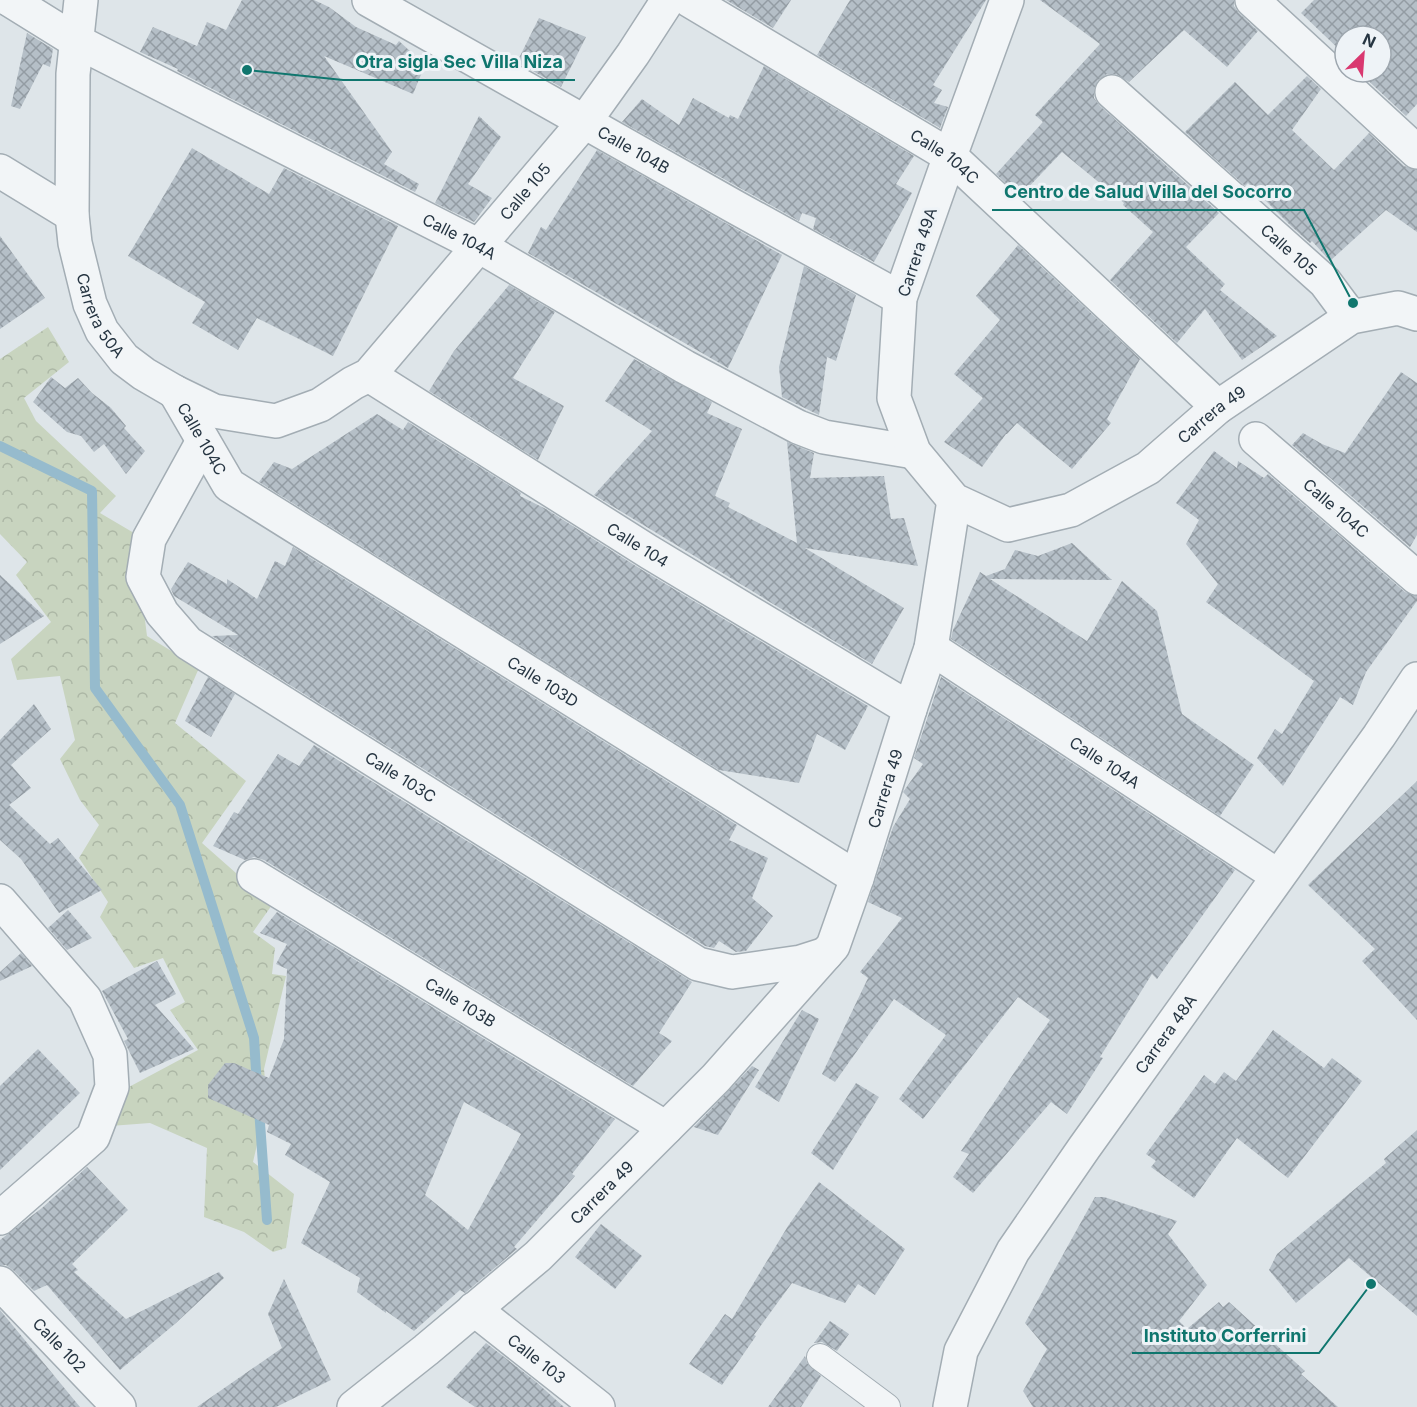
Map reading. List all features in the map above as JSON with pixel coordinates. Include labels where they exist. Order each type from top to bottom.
[{"type":"street","name":"Calle 104A","points":[[10,0],[76,41],[479,246],[685,367],[798,427],[824,437],[914,452]]},
{"type":"street","name":"Carrera 50A","points":[[81,0],[73,74],[72,215],[75,243],[90,304],[102,331],[124,359],[175,392],[214,411],[276,421],[320,405],[369,375]]},
{"type":"street","name":"Calle 104B","points":[[369,0],[900,298]]},
{"type":"street","name":"Calle 105","points":[[369,375],[585,121],[668,0]]},
{"type":"street","name":"Calle 104C","points":[[689,0],[950,156],[1218,406]]},
{"type":"street","name":"Carrera 49A","points":[[954,500],[914,452],[894,398],[900,298],[1007,0]]},
{"type":"street","points":[[1252,0],[1417,152]]},
{"type":"street","name":"Calle 105","points":[[1112,92],[1325,282],[1351,317]]},
{"type":"street","points":[[0,171],[72,215]]},
{"type":"street","name":"Carrera 49","points":[[354,1407],[538,1256],[716,1078],[833,946],[931,648],[954,500],[1008,525],[1071,510],[1148,468],[1218,406],[1351,317],[1398,308],[1417,314]]},
{"type":"street","name":"Calle 104","points":[[369,375],[649,552],[910,709]]},
{"type":"street","name":"Calle 104C","points":[[175,392],[230,485]]},
{"type":"street","name":"Calle 104C","points":[[1256,439],[1417,578]]},
{"type":"street","name":"Calle 103C","points":[[203,441],[149,539],[143,577],[162,613],[188,643],[698,964],[732,972],[801,962],[826,954]]},
{"type":"street","name":"Calle 103D","points":[[230,485],[857,878]]},
{"type":"street","name":"Calle 104A","points":[[931,648],[1278,876]]},
{"type":"street","name":"Carrera 48A","points":[[950,1407],[962,1351],[1013,1251],[1417,679]]},
{"type":"street","name":"Calle 103B","points":[[254,876],[666,1128]]},
{"type":"street","points":[[0,901],[85,999],[110,1055],[112,1087],[93,1137],[0,1218]]},
{"type":"street","name":"Calle 102","points":[[0,1283],[119,1407]]},
{"type":"street","name":"Calle 103","points":[[474,1309],[598,1407]]},
{"type":"street","points":[[820,1357],[887,1407]]},
{"type":"green space","points":[[48,327],[69,362],[24,398],[36,421],[116,496],[100,513],[134,533],[147,636],[199,668],[175,723],[246,781],[202,843],[272,905],[253,932],[275,948],[272,974],[286,976],[264,1069],[267,1101],[253,1162],[294,1194],[286,1248],[273,1252],[244,1232],[204,1217],[207,1148],[150,1123],[110,1126],[127,1088],[198,1050],[170,1010],[185,1002],[163,958],[134,968],[100,917],[108,902],[79,858],[99,825],[80,800],[60,759],[75,740],[60,676],[17,680],[11,659],[51,622],[16,575],[27,562],[0,534],[0,359]]},
{"type":"building","points":[[242,0],[314,0],[329,7],[356,27],[396,45],[399,41],[425,65],[413,94],[324,56],[392,152],[384,164],[419,184],[415,192],[177,71],[178,69],[140,52],[153,27],[197,46],[207,22],[226,30]]},
{"type":"building","points":[[726,0],[791,0],[773,28]]},
{"type":"building","points":[[850,0],[986,0],[933,85],[942,90],[934,103],[948,107],[940,128],[817,55]]},
{"type":"building","points":[[1040,0],[1234,0],[1234,6],[1239,13],[1258,31],[1227,67],[1184,30],[1129,82],[1116,74],[1107,74],[1098,80],[1094,89],[1094,98],[1100,106],[1219,213],[1186,247],[1225,284],[1220,290],[1277,336],[1242,360],[1205,309],[1177,343],[1110,280],[1153,232],[1123,205],[1124,203],[1062,152],[1020,196],[996,174],[1043,122],[1035,115],[1100,44]]},
{"type":"building","points":[[1314,0],[1417,0],[1417,104],[1406,116],[1372,84],[1393,84],[1393,24],[1333,24],[1333,44],[1301,13]]},
{"type":"building","points":[[539,18],[586,37],[561,87],[517,62]]},
{"type":"building","points":[[27,33],[53,49],[50,67],[43,64],[20,109],[11,106]]},
{"type":"building","points":[[764,66],[914,156],[896,184],[912,193],[874,262],[813,229],[816,218],[802,213],[799,221],[622,122],[642,99],[679,125],[693,98],[729,118],[730,115],[738,119]]},
{"type":"building","points":[[1307,76],[1321,89],[1292,130],[1334,170],[1369,133],[1404,166],[1417,170],[1417,232],[1386,210],[1330,261],[1312,241],[1310,243],[1291,226],[1248,183],[1245,186],[1185,132],[1235,82],[1268,115]]},
{"type":"building","points":[[479,116],[501,137],[468,184],[492,198],[474,222],[435,203]]},
{"type":"building","points":[[192,148],[269,194],[284,168],[398,226],[333,356],[257,318],[238,350],[192,323],[205,302],[128,256]]},
{"type":"building","points":[[597,150],[782,255],[728,368],[528,253],[541,227],[546,230]]},
{"type":"building","points":[[0,236],[45,298],[0,329]]},
{"type":"building","points":[[1018,245],[1140,359],[1107,419],[1111,423],[1072,469],[1017,423],[982,467],[944,442],[983,398],[954,374],[1000,320],[976,296]]},
{"type":"building","points":[[804,266],[856,295],[836,361],[827,357],[819,415],[782,397],[779,367]]},
{"type":"building","points":[[509,285],[555,312],[513,378],[564,406],[538,460],[429,391],[454,351]]},
{"type":"building","points":[[634,359],[712,402],[707,413],[742,429],[715,496],[730,503],[728,507],[797,543],[787,442],[814,453],[810,478],[884,476],[891,519],[904,518],[918,566],[805,548],[904,608],[872,664],[594,495],[652,431],[605,401]]},
{"type":"building","points":[[1401,372],[1417,383],[1417,535],[1410,547],[1292,445],[1303,433],[1345,453]]},
{"type":"building","points":[[51,377],[65,388],[78,378],[111,408],[126,426],[124,428],[145,451],[126,474],[104,444],[94,452],[81,436],[67,432],[33,402]]},
{"type":"building","points":[[377,414],[403,430],[408,422],[521,493],[520,496],[546,509],[868,706],[845,750],[817,734],[799,783],[719,770],[259,482],[274,462],[292,469]]},
{"type":"building","points":[[1214,451],[1237,468],[1238,461],[1264,478],[1268,474],[1405,592],[1417,596],[1417,601],[1366,672],[1353,705],[1340,697],[1283,786],[1257,758],[1275,729],[1282,734],[1314,681],[1206,602],[1218,584],[1186,544],[1199,520],[1176,503]]},
{"type":"building","points":[[1072,543],[1112,580],[990,579],[1087,641],[1122,581],[1157,611],[1182,714],[1254,765],[1220,816],[951,639],[980,572],[986,576],[1005,569],[1015,550],[1038,556]]},
{"type":"building","points":[[293,547],[737,825],[729,840],[768,858],[752,898],[773,916],[746,951],[736,952],[719,941],[714,948],[705,946],[212,636],[238,635],[174,596],[171,589],[188,562],[227,584],[227,579],[257,599],[275,561],[285,566]]},
{"type":"building","points":[[0,575],[44,616],[0,644]]},
{"type":"building","points":[[208,677],[235,694],[211,737],[185,721]]},
{"type":"building","points":[[941,677],[1235,870],[1157,979],[1152,974],[1067,1114],[1051,1102],[973,1193],[953,1177],[969,1154],[961,1151],[1050,1020],[1018,997],[923,1119],[899,1099],[946,1035],[894,999],[835,1082],[822,1074],[868,978],[860,972],[902,918],[868,902],[893,827],[910,799],[903,792],[923,764],[914,758]]},
{"type":"building","points":[[34,704],[51,729],[11,765],[31,788],[9,805],[50,844],[58,838],[102,890],[59,913],[21,859],[0,840],[0,740]]},
{"type":"building","points":[[314,745],[692,982],[659,1033],[672,1041],[633,1086],[264,860],[254,857],[245,860],[213,846],[234,812],[238,814],[278,754],[299,766]]},
{"type":"building","points":[[1417,781],[1417,1020],[1362,961],[1375,949],[1308,885]]},
{"type":"building","points":[[68,910],[92,938],[67,950],[48,928]]},
{"type":"building","points":[[277,912],[615,1119],[572,1174],[575,1176],[514,1247],[517,1249],[465,1293],[460,1290],[414,1331],[357,1292],[360,1278],[301,1243],[330,1182],[285,1155],[291,1144],[267,1132],[269,1125],[208,1098],[208,1085],[225,1063],[234,1063],[269,1078],[284,1039],[287,969],[276,964],[287,944],[260,933]],"holes":[[[464,1102],[521,1134],[468,1230],[425,1195]]]},
{"type":"building","points":[[21,953],[32,966],[0,981],[0,972]]},
{"type":"building","points":[[157,961],[176,994],[155,1005],[194,1049],[140,1073],[124,1041],[128,1039],[102,991]]},
{"type":"building","points":[[802,1010],[819,1019],[779,1102],[755,1087]]},
{"type":"building","points":[[1273,1030],[1324,1068],[1332,1058],[1362,1081],[1288,1178],[1237,1138],[1194,1198],[1151,1167],[1156,1161],[1146,1154],[1204,1075],[1215,1084],[1224,1072],[1236,1081]]},
{"type":"building","points":[[38,1049],[80,1093],[0,1170],[0,1086]]},
{"type":"building","points":[[752,1066],[759,1070],[718,1135],[694,1127]]},
{"type":"building","points":[[856,1083],[879,1097],[833,1170],[811,1153]]},
{"type":"building","points":[[1417,1130],[1417,1316],[1349,1258],[1296,1303],[1269,1270],[1277,1254],[1386,1163],[1384,1159]]},
{"type":"building","points":[[87,1167],[128,1210],[72,1264],[78,1270],[74,1272],[126,1319],[219,1272],[224,1278],[176,1323],[120,1370],[47,1285],[34,1291],[13,1270],[6,1265],[0,1265],[0,1240],[42,1208]]},
{"type":"building","points":[[819,1182],[905,1249],[875,1295],[858,1284],[845,1303],[792,1283],[754,1335],[756,1336],[722,1385],[689,1364],[725,1314],[732,1319],[788,1226]]},
{"type":"building","points":[[1095,1197],[1104,1197],[1177,1221],[1168,1234],[1207,1285],[1179,1321],[1187,1329],[1219,1302],[1223,1307],[1229,1302],[1305,1371],[1301,1374],[1338,1407],[1033,1407],[1023,1391],[1047,1349],[1025,1323]]},
{"type":"building","points":[[601,1224],[642,1256],[615,1289],[575,1257]]},
{"type":"building","points":[[284,1279],[331,1380],[276,1407],[197,1407],[282,1348],[268,1314]]},
{"type":"building","points":[[0,1310],[80,1407],[0,1407]]},
{"type":"building","points":[[830,1321],[849,1334],[837,1351],[822,1342],[814,1343]]},
{"type":"building","points":[[486,1343],[564,1407],[475,1407],[446,1387]]},
{"type":"building","points":[[805,1356],[807,1363],[821,1376],[801,1407],[768,1407]]},
{"type":"waterway","points":[[0,446],[92,491],[95,688],[180,805],[254,1038],[257,1087]]},
{"type":"waterway","points":[[259,1109],[267,1220]]},
{"type":"place","name":"Otra sigla Sec Villa Niza","points":[[247,70]]},
{"type":"place","name":"Centro de Salud Villa del Socorro","points":[[1353,303]]},
{"type":"place","name":"Instituto Corferrini","points":[[1371,1284]]}]
